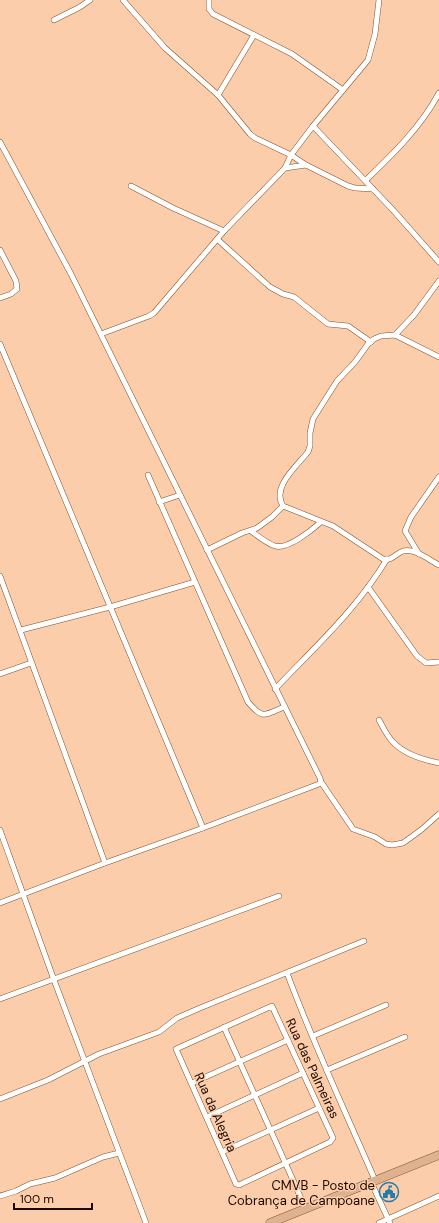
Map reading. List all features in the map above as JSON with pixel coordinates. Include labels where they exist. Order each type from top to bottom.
[{"type":"main road","points":[[270,1223],[439,1156]]},
{"type":"street","points":[[54,20],[80,7],[90,0]]},
{"type":"street","points":[[123,0],[164,48],[218,96],[255,138],[291,155],[306,165],[352,188],[373,189]]},
{"type":"street","points":[[208,0],[209,9],[213,14],[254,34],[304,62],[342,90]]},
{"type":"street","points":[[100,334],[154,313],[224,231],[285,168],[291,155],[342,90],[368,60],[374,34],[379,0]]},
{"type":"street","points":[[218,96],[254,34]]},
{"type":"street","points":[[366,180],[396,151],[429,110],[439,93]]},
{"type":"street","points":[[314,126],[366,180],[439,262]]},
{"type":"street","points":[[0,142],[51,236],[180,494],[321,782],[353,829],[375,837],[386,844],[392,845],[403,843],[439,814]]},
{"type":"street","points":[[285,168],[306,165]]},
{"type":"street","points":[[130,186],[173,208],[224,231]]},
{"type":"street","points":[[217,239],[270,287],[283,294],[294,297],[328,324],[348,326],[371,342]]},
{"type":"street","points":[[0,250],[16,281],[17,289],[11,294],[0,298]]},
{"type":"street","points":[[395,335],[414,315],[439,281]]},
{"type":"street","points":[[387,560],[376,555],[356,540],[333,526],[283,506],[280,499],[281,489],[286,479],[308,452],[313,419],[337,381],[355,362],[368,344],[381,336],[395,335],[439,357]]},
{"type":"street","points":[[0,344],[203,828]]},
{"type":"street","points":[[148,475],[248,702],[258,713],[263,715],[284,707]]},
{"type":"street","points":[[419,554],[406,531],[411,517],[439,477]]},
{"type":"street","points":[[159,502],[180,494]]},
{"type":"street","points":[[207,550],[262,525],[283,506]]},
{"type":"street","points":[[251,531],[272,545],[278,547],[298,540],[322,522]]},
{"type":"street","points":[[275,689],[323,640],[368,587],[387,560],[405,551],[414,551],[439,565]]},
{"type":"street","points":[[0,576],[105,862]]},
{"type":"street","points":[[21,630],[110,607],[195,582]]},
{"type":"street","points":[[368,587],[417,656],[426,663],[439,662]]},
{"type":"street","points":[[0,674],[31,663]]},
{"type":"street","points":[[379,720],[393,742],[399,748],[427,761],[439,763]]},
{"type":"street","points":[[0,903],[105,862],[203,828],[321,782]]},
{"type":"street","points":[[0,830],[54,980],[146,1223]]},
{"type":"street","points":[[0,999],[279,896]]},
{"type":"street","points":[[0,1099],[48,1080],[100,1054],[159,1032],[177,1018],[200,1008],[364,941]]},
{"type":"street","points":[[287,972],[389,1221]]},
{"type":"street","points":[[313,1036],[386,1005]]},
{"type":"street","name":"Rua das Palmeiras","points":[[224,1027],[272,1006],[333,1138],[332,1140],[285,1162]]},
{"type":"street","points":[[224,1027],[305,1208]]},
{"type":"street","name":"Rua da Alegria","points":[[224,1027],[176,1049],[236,1184],[239,1185],[285,1162]]},
{"type":"street","points":[[327,1070],[405,1037]]},
{"type":"street","points":[[192,1083],[288,1040]]},
{"type":"street","points":[[207,1117],[303,1073]]},
{"type":"street","points":[[222,1152],[319,1108]]},
{"type":"street","points":[[0,1196],[16,1191],[30,1184],[54,1178],[103,1157],[119,1153]]},
{"type":"street","points":[[379,1223],[389,1221],[439,1196]]},
{"type":"place","name":"CMVB - Posto de Cobrança de Campoane","points":[[389,1192]]}]
